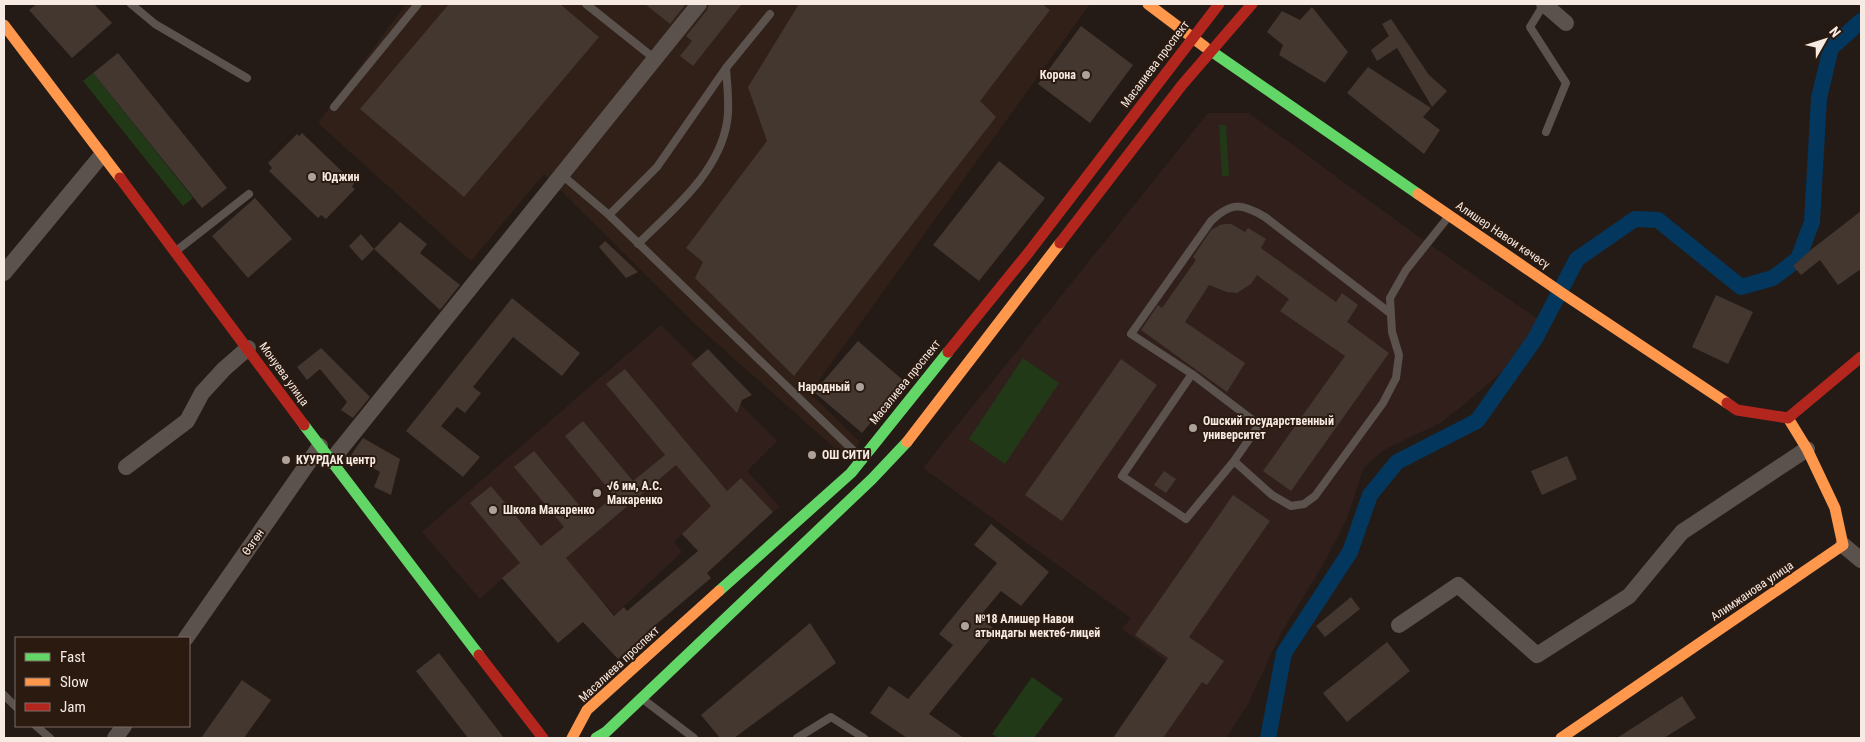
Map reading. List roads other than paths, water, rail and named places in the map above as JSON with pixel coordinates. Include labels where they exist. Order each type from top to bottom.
[{"type":"main road","name":"Алишер Навои көчөсү","points":[[1148,4],[1211,51],[1450,216],[1737,410],[1788,418]]},
{"type":"main road","name":"Масалиева проспект","points":[[572,738],[587,710],[759,554],[852,474],[862,459],[1029,252],[1219,4]]},
{"type":"main road","points":[[596,738],[606,732],[643,699],[901,449],[1182,85],[1252,4]]},
{"type":"main road","name":"Монуева улица","points":[[4,25],[331,461],[543,738]]},
{"type":"main road","points":[[1844,545],[1835,508],[1807,449],[1788,418],[1861,357]]},
{"type":"main road","name":"Алимжанова улица","points":[[1561,738],[1844,545]]},
{"type":"street","points":[[331,461],[699,4]]},
{"type":"street","points":[[1544,4],[1566,23]]},
{"type":"street","points":[[4,273],[101,156]]},
{"type":"street","points":[[126,467],[187,421],[202,393],[224,369],[248,348]]},
{"type":"street","name":"Өзгөн","points":[[187,637],[320,446]]},
{"type":"street","points":[[1399,625],[1458,585],[1537,655],[1629,596],[1682,532],[1807,449]]},
{"type":"street","points":[[1844,545],[1861,560]]},
{"type":"street","points":[[115,738],[123,727]]},
{"type":"lane","points":[[132,4],[154,24],[247,78]]},
{"type":"lane","points":[[334,107],[418,4]]},
{"type":"lane","points":[[586,4],[655,59]]},
{"type":"lane","points":[[1544,4],[1530,27],[1566,83],[1546,132]]},
{"type":"lane","points":[[609,215],[657,166],[726,68],[770,14]]},
{"type":"lane","points":[[638,244],[694,188],[716,155],[727,122],[726,68]]},
{"type":"lane","points":[[562,175],[609,215],[862,459]]},
{"type":"lane","points":[[175,252],[250,194]]},
{"type":"lane","points":[[1192,374],[1122,476],[1186,519],[1234,461],[1259,425],[1192,374],[1131,334],[1211,221],[1230,206],[1250,208],[1265,217],[1390,313]]},
{"type":"lane","points":[[1234,461],[1272,495],[1291,506],[1304,504],[1315,496],[1383,403],[1396,378],[1399,355],[1392,332],[1390,298],[1406,270],[1450,216]]},
{"type":"lane","points":[[4,696],[15,706]]},
{"type":"lane","points":[[643,699],[694,738]]},
{"type":"lane","points":[[797,738],[831,716],[864,738]]},
{"type":"lane","points":[[37,727],[50,738]]},
{"type":"waterway","points":[[1268,738],[1284,653],[1350,552],[1370,495],[1397,462],[1477,421],[1535,339],[1577,259],[1635,219],[1658,220],[1741,287],[1773,278],[1798,259],[1812,222],[1819,98],[1831,48],[1861,21]]},
{"type":"place","name":"Корона","points":[[1086,75]]},
{"type":"place","name":"Юджин","points":[[312,177]]},
{"type":"place","name":"Народный","points":[[860,387]]},
{"type":"place","name":"Ошский государственный университет","points":[[1193,428]]},
{"type":"place","name":"ОШ СИТИ","points":[[812,455]]},
{"type":"place","name":"КУУРДАК центр","points":[[286,460]]},
{"type":"place","name":"√6 им, А.С. Макаренко","points":[[597,493]]},
{"type":"place","name":"Школа Макаренко","points":[[493,510]]},
{"type":"place","name":"№18 Алишер Навои атындагы мектеб-лицей","points":[[965,626]]}]
